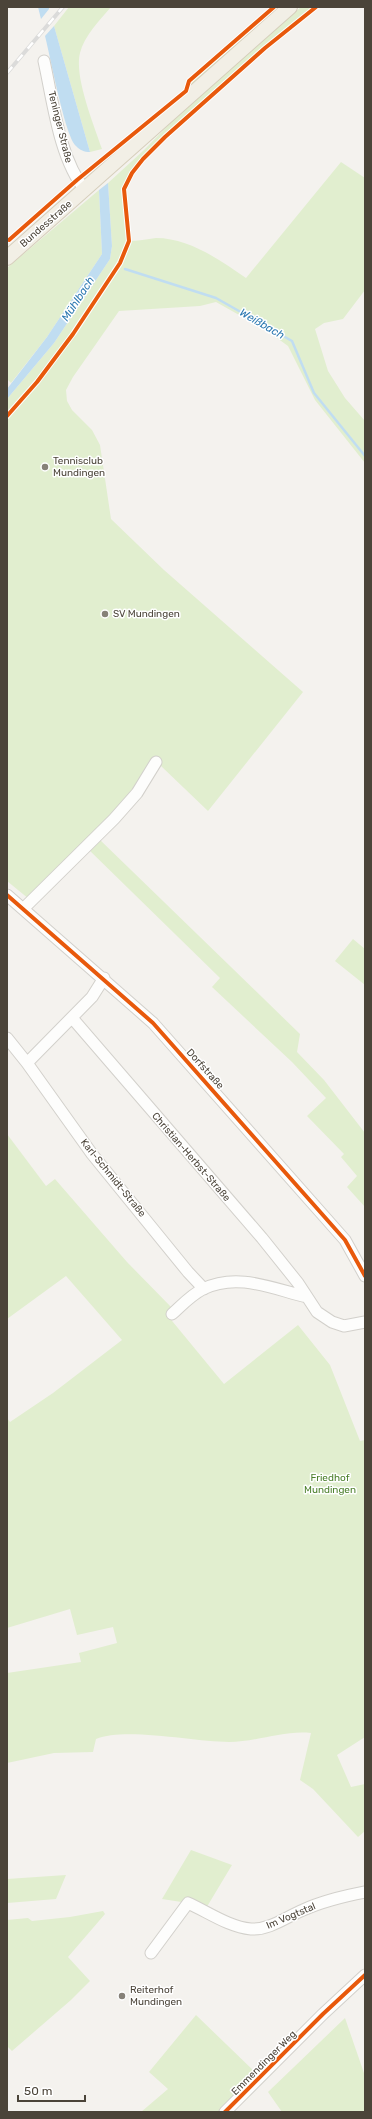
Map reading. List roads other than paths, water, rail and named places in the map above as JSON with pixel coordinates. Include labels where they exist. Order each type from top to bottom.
[{"type":"main road","name":"Bundesstraße","points":[[7,258],[290,7]]},
{"type":"street","name":"Teninger Straße","points":[[44,61],[68,162],[77,180],[85,190]]},
{"type":"street","points":[[23,908],[114,819],[136,793],[156,762]]},
{"type":"street","name":"Dorfstraße","points":[[7,895],[104,978],[153,1023],[345,1240],[365,1276]]},
{"type":"street","points":[[27,1063],[73,1019],[92,997],[104,978]]},
{"type":"street","name":"Christian-Herbst-Straße","points":[[73,1019],[262,1238],[307,1297]]},
{"type":"street","name":"Karl-Schmidt-Straße","points":[[7,1038],[27,1063],[92,1154],[188,1272],[204,1289]]},
{"type":"street","points":[[172,1314],[191,1296],[204,1289],[229,1282],[251,1282],[307,1297],[316,1312],[332,1322],[344,1326],[365,1322]]},
{"type":"street","name":"Im Vogtstal","points":[[151,1954],[188,1903],[233,1925],[252,1929],[267,1927],[302,1910],[331,1899],[365,1892]]},
{"type":"street","name":"Emmendinger Weg","points":[[225,2112],[323,2014],[365,1975]]},
{"type":"water","points":[[38,7],[49,7],[41,19]]},
{"type":"water","points":[[54,26],[90,152],[79,149],[76,146],[67,127],[45,36]]},
{"type":"water","name":"Mühlbach","points":[[108,183],[112,246],[110,259],[54,343],[7,399],[7,389],[47,337],[102,254],[99,190]]},
{"type":"waterway","name":"Weißbach","points":[[125,269],[216,298],[292,341],[314,393],[365,456]]},
{"type":"railway","points":[[7,73],[63,7]]},
{"type":"place","name":"Tennisclub Mundingen","points":[[45,467]]},
{"type":"place","name":"SV Mundingen","points":[[105,614]]},
{"type":"place","name":"Reiterhof Mundingen","points":[[122,1996]]},
{"type":"park label","name":"Friedhof Mundingen","points":[[330,1484]]}]
